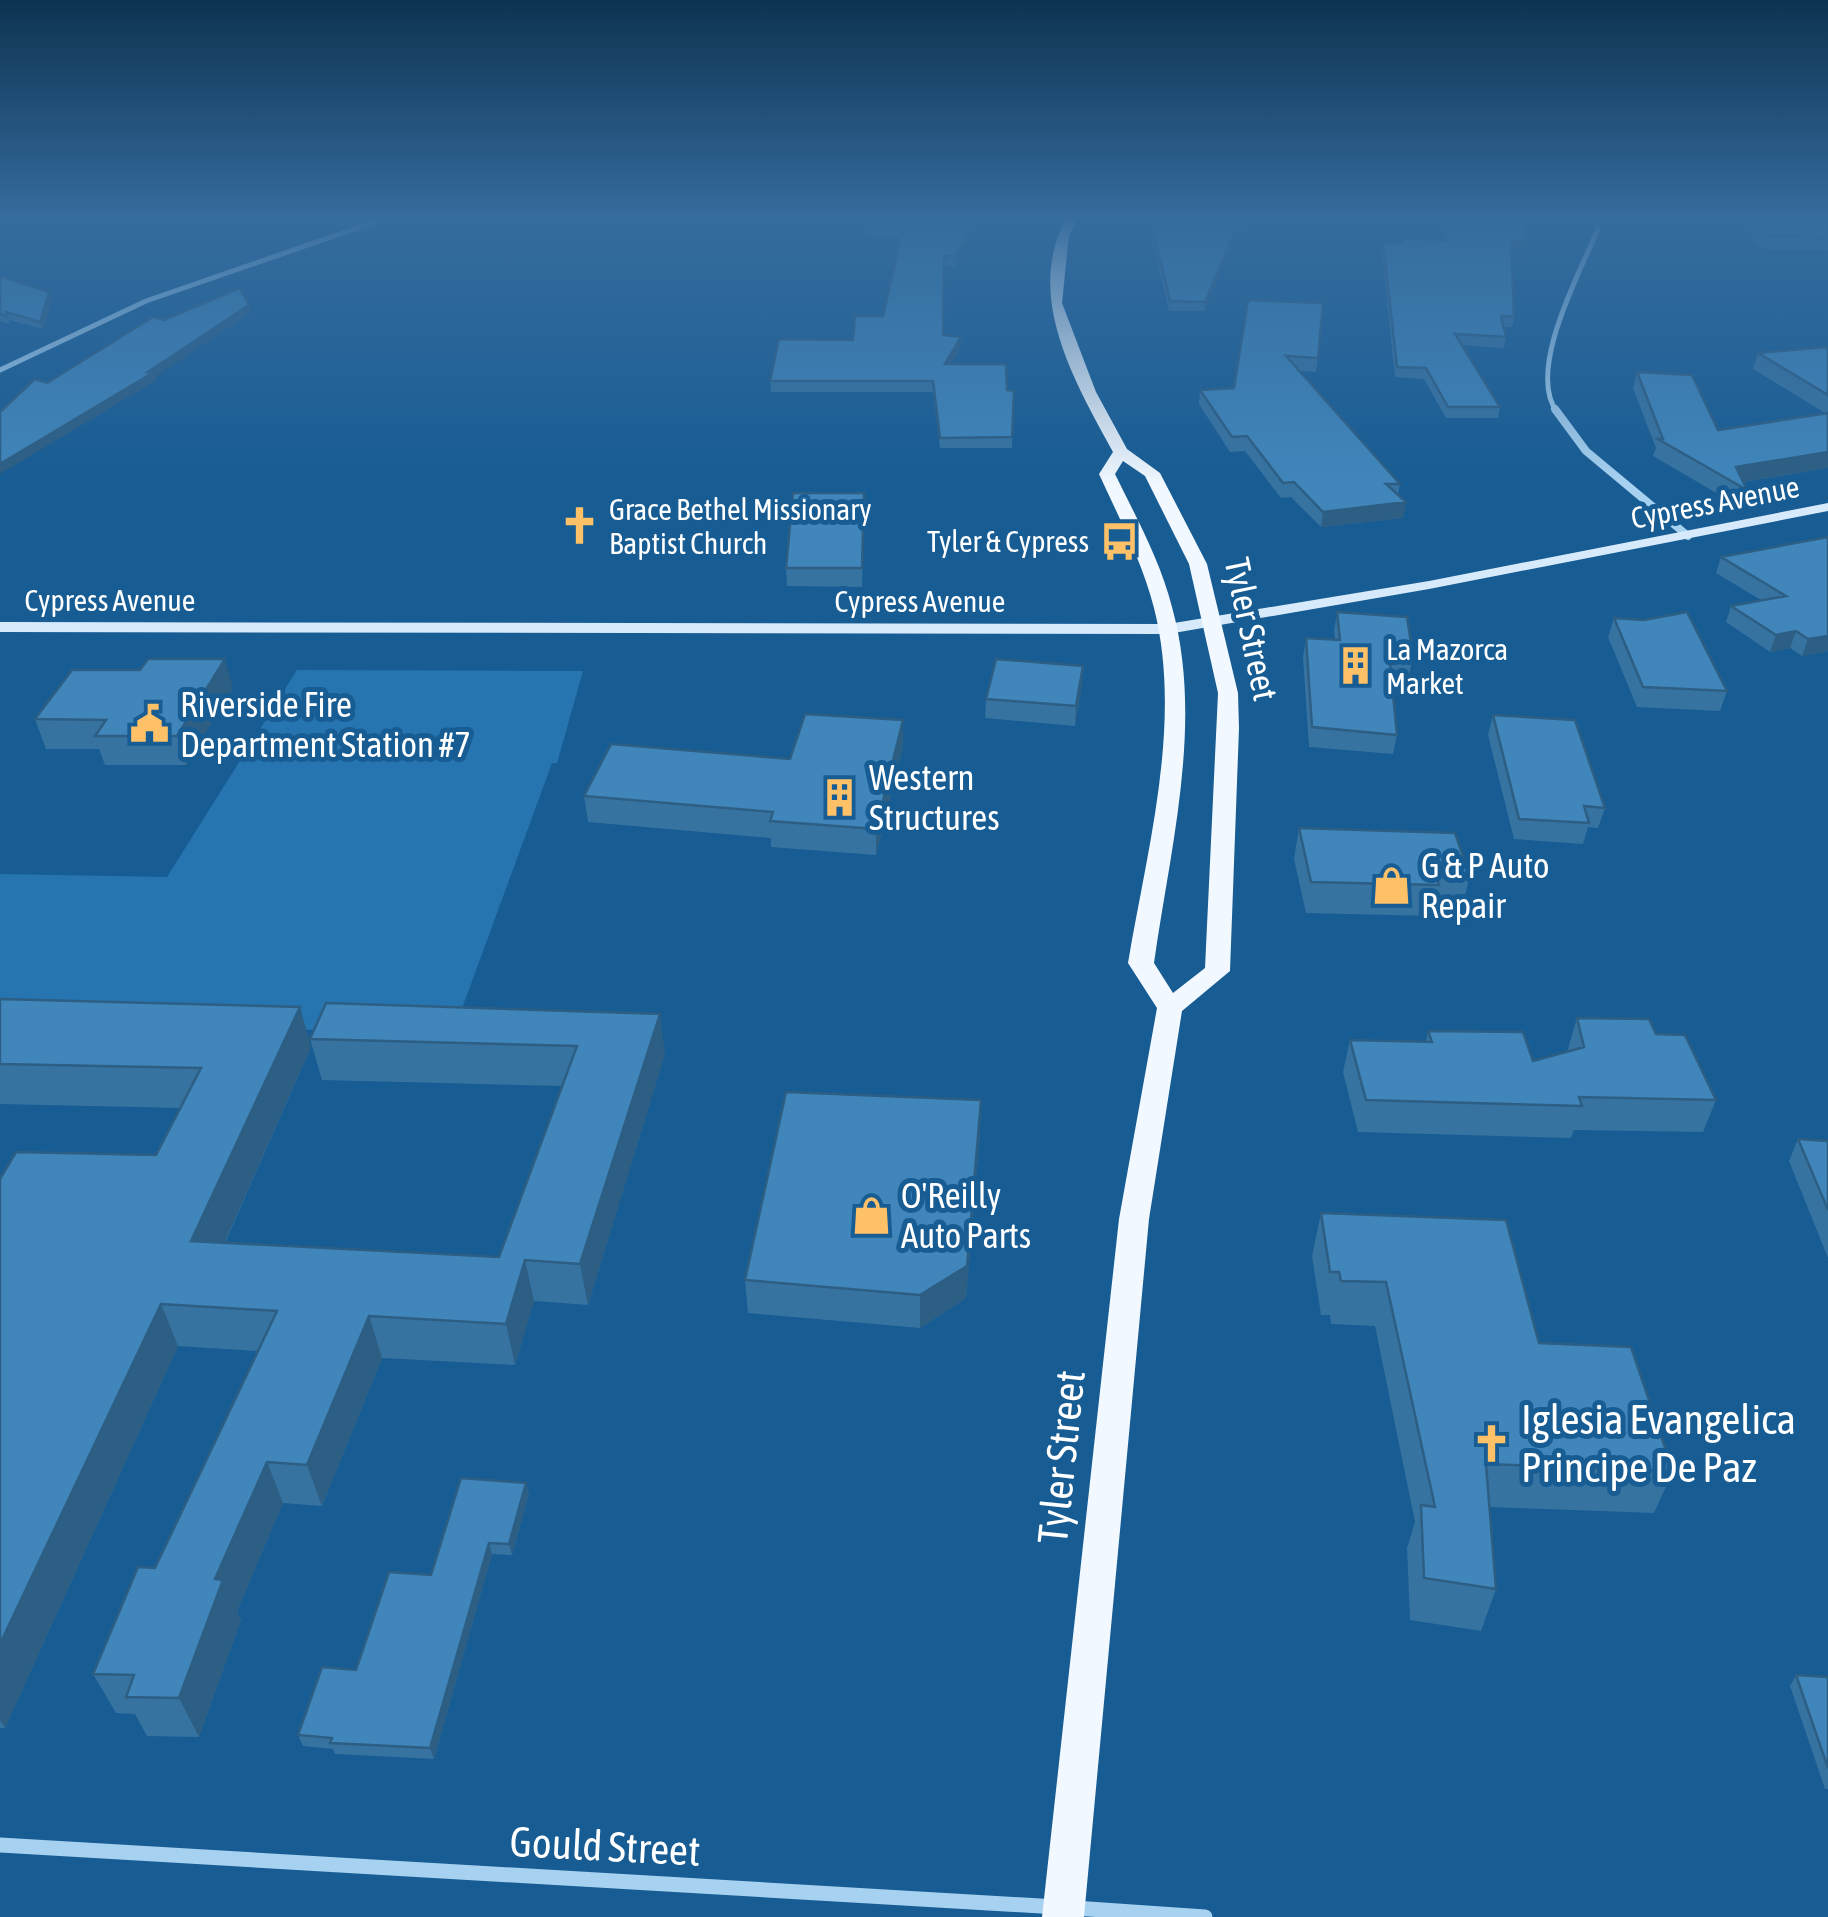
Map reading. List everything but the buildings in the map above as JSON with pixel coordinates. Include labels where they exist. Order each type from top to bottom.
[{"type":"main road","name":"Tyler Street","points":[[1056,306],[1088,392],[1120,452],[1152,473],[1198,564],[1228,693],[1229,728],[1217,970],[1170,1008],[1132,1238],[1064,1912]]},
{"type":"main road","points":[[1120,452],[1107,474],[1150,569],[1168,628],[1173,735],[1141,963],[1170,1008]]},
{"type":"street","points":[[0,370],[134,306]]},
{"type":"street","points":[[1566,306],[1551,344],[1548,400],[1586,451],[1688,536]]},
{"type":"street","name":"Cypress Avenue","points":[[0,626],[1168,628],[1688,536],[1828,506]]},
{"type":"street","name":"Gould Street","points":[[0,1845],[1064,1912],[1205,1917]]},
{"type":"shaded area","points":[[297,670],[583,671],[557,763],[552,763],[453,1033],[0,1023],[0,874],[167,877]]},
{"type":"place","name":"Grace Bethel Missionary Baptist Church","points":[[579,526]]},
{"type":"place","name":"Tyler & Cypress","points":[[1119,541]]},
{"type":"place","name":"La Mazorca Market","points":[[1356,666]]},
{"type":"place","name":"Riverside Fire Department Station #7","points":[[150,724]]},
{"type":"place","name":"Western Structures","points":[[839,797]]},
{"type":"place","name":"G & P Auto Repair","points":[[1391,885]]},
{"type":"place","name":"O'Reilly Auto Parts","points":[[871,1215]]},
{"type":"place","name":"Iglesia Evangelica Principe De Paz","points":[[1491,1443]]}]
